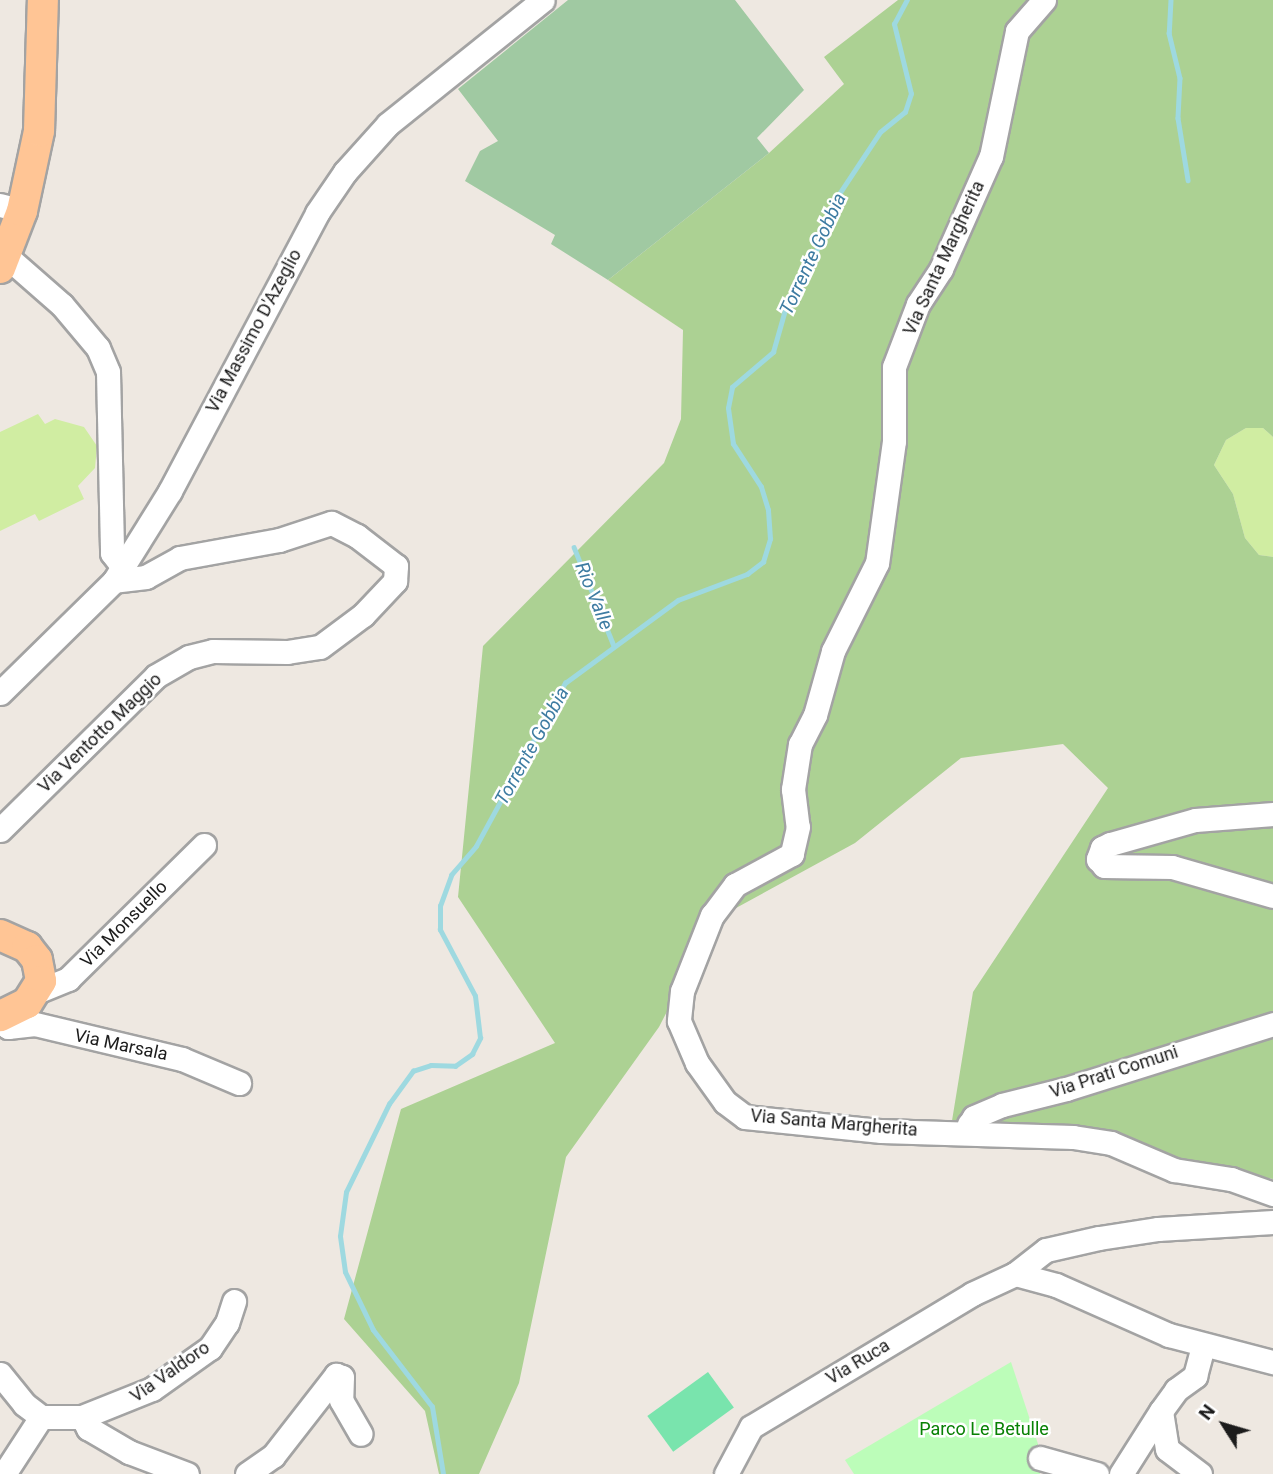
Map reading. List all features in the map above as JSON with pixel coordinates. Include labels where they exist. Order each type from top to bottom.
[{"type":"main road","points":[[3,262],[11,208],[39,131],[43,0]]},
{"type":"main road","points":[[0,935],[27,947],[37,960],[41,981],[36,992]]},
{"type":"main road","name":"Via Monsuello","points":[[0,1016],[27,1003],[36,992]]},
{"type":"street","name":"Via Santa Margherita","points":[[1044,0],[1017,31],[991,156],[942,269],[918,304],[894,367],[894,441],[877,563],[833,651],[815,715],[800,744],[793,789],[798,827],[792,854],[735,886],[712,915],[682,990],[679,1021],[697,1063],[725,1102],[745,1118],[881,1131],[972,1133],[1111,1143],[1174,1170],[1231,1179],[1273,1194]]},
{"type":"street","name":"Via Massimo D'Azeglio","points":[[0,693],[118,573],[170,491],[317,213],[345,172],[388,124],[528,4]]},
{"type":"street","points":[[3,262],[62,305],[98,348],[108,372],[112,554],[118,573]]},
{"type":"street","name":"Via Ventotto Maggio","points":[[0,830],[156,676],[189,657],[213,651],[287,652],[320,647],[363,615],[395,581],[396,566],[357,536],[331,523],[279,540],[180,558],[146,577],[118,573]]},
{"type":"street","points":[[1273,814],[1195,820],[1110,844],[1101,848],[1098,859],[1104,866],[1172,867],[1273,896]]},
{"type":"street","name":"Via Monsuello","points":[[36,992],[68,979],[204,845]]},
{"type":"street","name":"Via Marsala","points":[[0,1021],[8,1027],[34,1024],[182,1059],[239,1083]]},
{"type":"street","name":"Via Prati Comuni","points":[[972,1133],[969,1125],[974,1117],[1002,1105],[1066,1089],[1273,1024]]},
{"type":"street","name":"Via Ruca","points":[[726,1474],[751,1427],[972,1294],[1015,1274],[1045,1250],[1100,1237],[1158,1229],[1273,1222]]},
{"type":"street","points":[[1015,1274],[1056,1285],[1135,1322],[1203,1346],[1273,1362]]},
{"type":"street","name":"Via Valdoro","points":[[41,1417],[82,1417],[143,1394],[210,1348],[227,1322],[234,1301]]},
{"type":"street","points":[[1121,1474],[1176,1390],[1195,1376],[1203,1346]]},
{"type":"street","points":[[0,1374],[24,1404],[41,1417],[4,1474]]},
{"type":"street","points":[[247,1474],[291,1436],[337,1376],[342,1377],[341,1400],[361,1434]]},
{"type":"street","points":[[1161,1411],[1167,1449],[1200,1474]]},
{"type":"street","points":[[82,1417],[88,1428],[129,1452],[187,1474]]},
{"type":"street","points":[[1040,1458],[1097,1474]]},
{"type":"green space","points":[[568,0],[735,0],[804,90],[757,138],[769,153],[608,280],[551,244],[555,235],[465,181],[480,151],[498,141],[458,89]]},
{"type":"green space","points":[[898,0],[1273,0],[1273,437],[1263,428],[1246,428],[1226,440],[1214,465],[1233,494],[1245,538],[1259,555],[1273,557],[1273,1179],[1069,1142],[950,1133],[973,992],[1108,788],[1063,744],[961,758],[855,843],[714,920],[659,1027],[566,1157],[519,1383],[479,1474],[439,1474],[425,1411],[344,1319],[401,1109],[555,1043],[458,897],[483,646],[664,463],[681,419],[683,330],[608,280],[769,153],[844,84],[824,57]]},
{"type":"green space","points":[[38,414],[45,424],[55,419],[84,427],[97,446],[95,468],[78,486],[84,499],[39,521],[35,514],[0,531],[0,432]]},
{"type":"green space","points":[[1246,428],[1263,428],[1273,437],[1273,557],[1259,555],[1245,538],[1233,494],[1214,465],[1226,440]]},
{"type":"green space","name":"Parco Le Betulle","points":[[1011,1362],[1039,1447],[1040,1474],[854,1474],[845,1460]]},
{"type":"green space","points":[[708,1372],[734,1408],[673,1452],[647,1416]]},
{"type":"waterway","name":"Torrente Gobbia","points":[[443,1474],[432,1407],[373,1330],[345,1272],[340,1236],[346,1192],[389,1104],[413,1071],[431,1065],[455,1066],[472,1054],[480,1038],[475,996],[440,930],[440,906],[451,875],[476,846],[565,683],[678,600],[747,574],[763,562],[770,539],[768,510],[761,487],[733,444],[728,408],[732,387],[773,352],[787,303],[807,274],[839,194],[880,132],[905,112],[911,94],[894,24],[907,0]]},
{"type":"waterway","points":[[1171,0],[1169,33],[1180,78],[1178,118],[1188,180]]},
{"type":"waterway","name":"Rio Valle","points":[[574,547],[614,646]]}]
